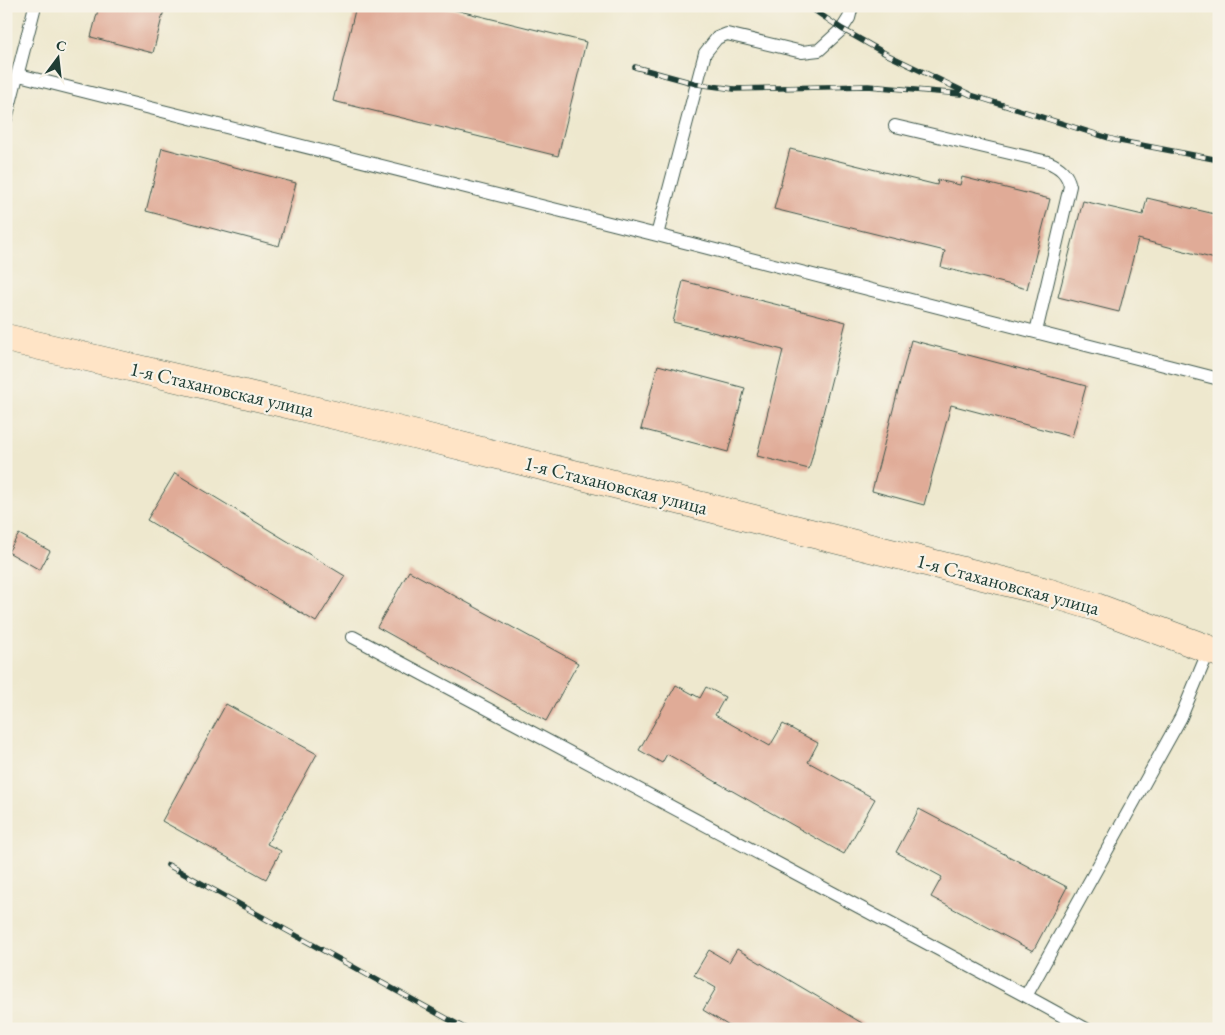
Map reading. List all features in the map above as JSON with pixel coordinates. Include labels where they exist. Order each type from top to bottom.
[{"type":"main road","name":"1-я Стахановская улица","points":[[6,338],[375,425],[1047,592],[1096,607],[1214,652]]},
{"type":"lane","points":[[6,119],[35,6]]},
{"type":"lane","points":[[657,235],[705,53],[717,38],[727,34],[802,52],[819,50],[842,29],[849,18],[852,6]]},
{"type":"lane","points":[[19,74],[1219,379]]},
{"type":"lane","points":[[895,126],[1048,162],[1058,166],[1065,173],[1070,186],[1036,332]]},
{"type":"lane","points":[[353,637],[1086,1029]]},
{"type":"lane","points":[[1026,996],[1214,652]]},
{"type":"building","points":[[99,6],[165,6],[153,53],[91,37]]},
{"type":"building","points":[[356,6],[439,6],[586,42],[558,156],[333,101]]},
{"type":"building","points":[[162,148],[296,183],[279,246],[146,211]]},
{"type":"building","points":[[790,149],[937,185],[938,180],[960,185],[962,177],[1050,199],[1027,289],[941,267],[945,251],[774,209]]},
{"type":"building","points":[[1147,198],[1219,215],[1219,260],[1138,239],[1119,312],[1058,297],[1083,201],[1143,215]]},
{"type":"building","points":[[683,281],[846,322],[809,469],[757,456],[783,350],[673,322]]},
{"type":"building","points":[[911,340],[1086,386],[1072,437],[951,405],[924,505],[872,491]]},
{"type":"building","points":[[658,365],[745,388],[728,452],[641,429]]},
{"type":"building","points":[[175,473],[345,576],[316,622],[147,520]]},
{"type":"building","points":[[19,534],[50,551],[40,570],[8,552]]},
{"type":"building","points":[[409,571],[578,663],[546,721],[377,627]]},
{"type":"building","points":[[676,685],[700,698],[706,687],[725,697],[715,715],[770,746],[783,724],[818,743],[808,762],[875,799],[844,854],[667,754],[662,763],[639,750]]},
{"type":"building","points":[[226,704],[317,754],[267,844],[281,851],[266,879],[162,821]]},
{"type":"building","points":[[919,809],[1067,887],[1033,951],[931,897],[942,877],[896,852]]},
{"type":"building","points":[[737,949],[872,1029],[734,1029],[703,1010],[716,988],[694,975],[709,950],[729,962]]},
{"type":"railway","points":[[808,6],[842,29],[888,55],[971,95],[1115,140],[1219,160]]},
{"type":"railway","points":[[635,67],[697,84],[734,89],[868,86],[961,94]]},
{"type":"railway","points":[[168,865],[466,1029]]}]
